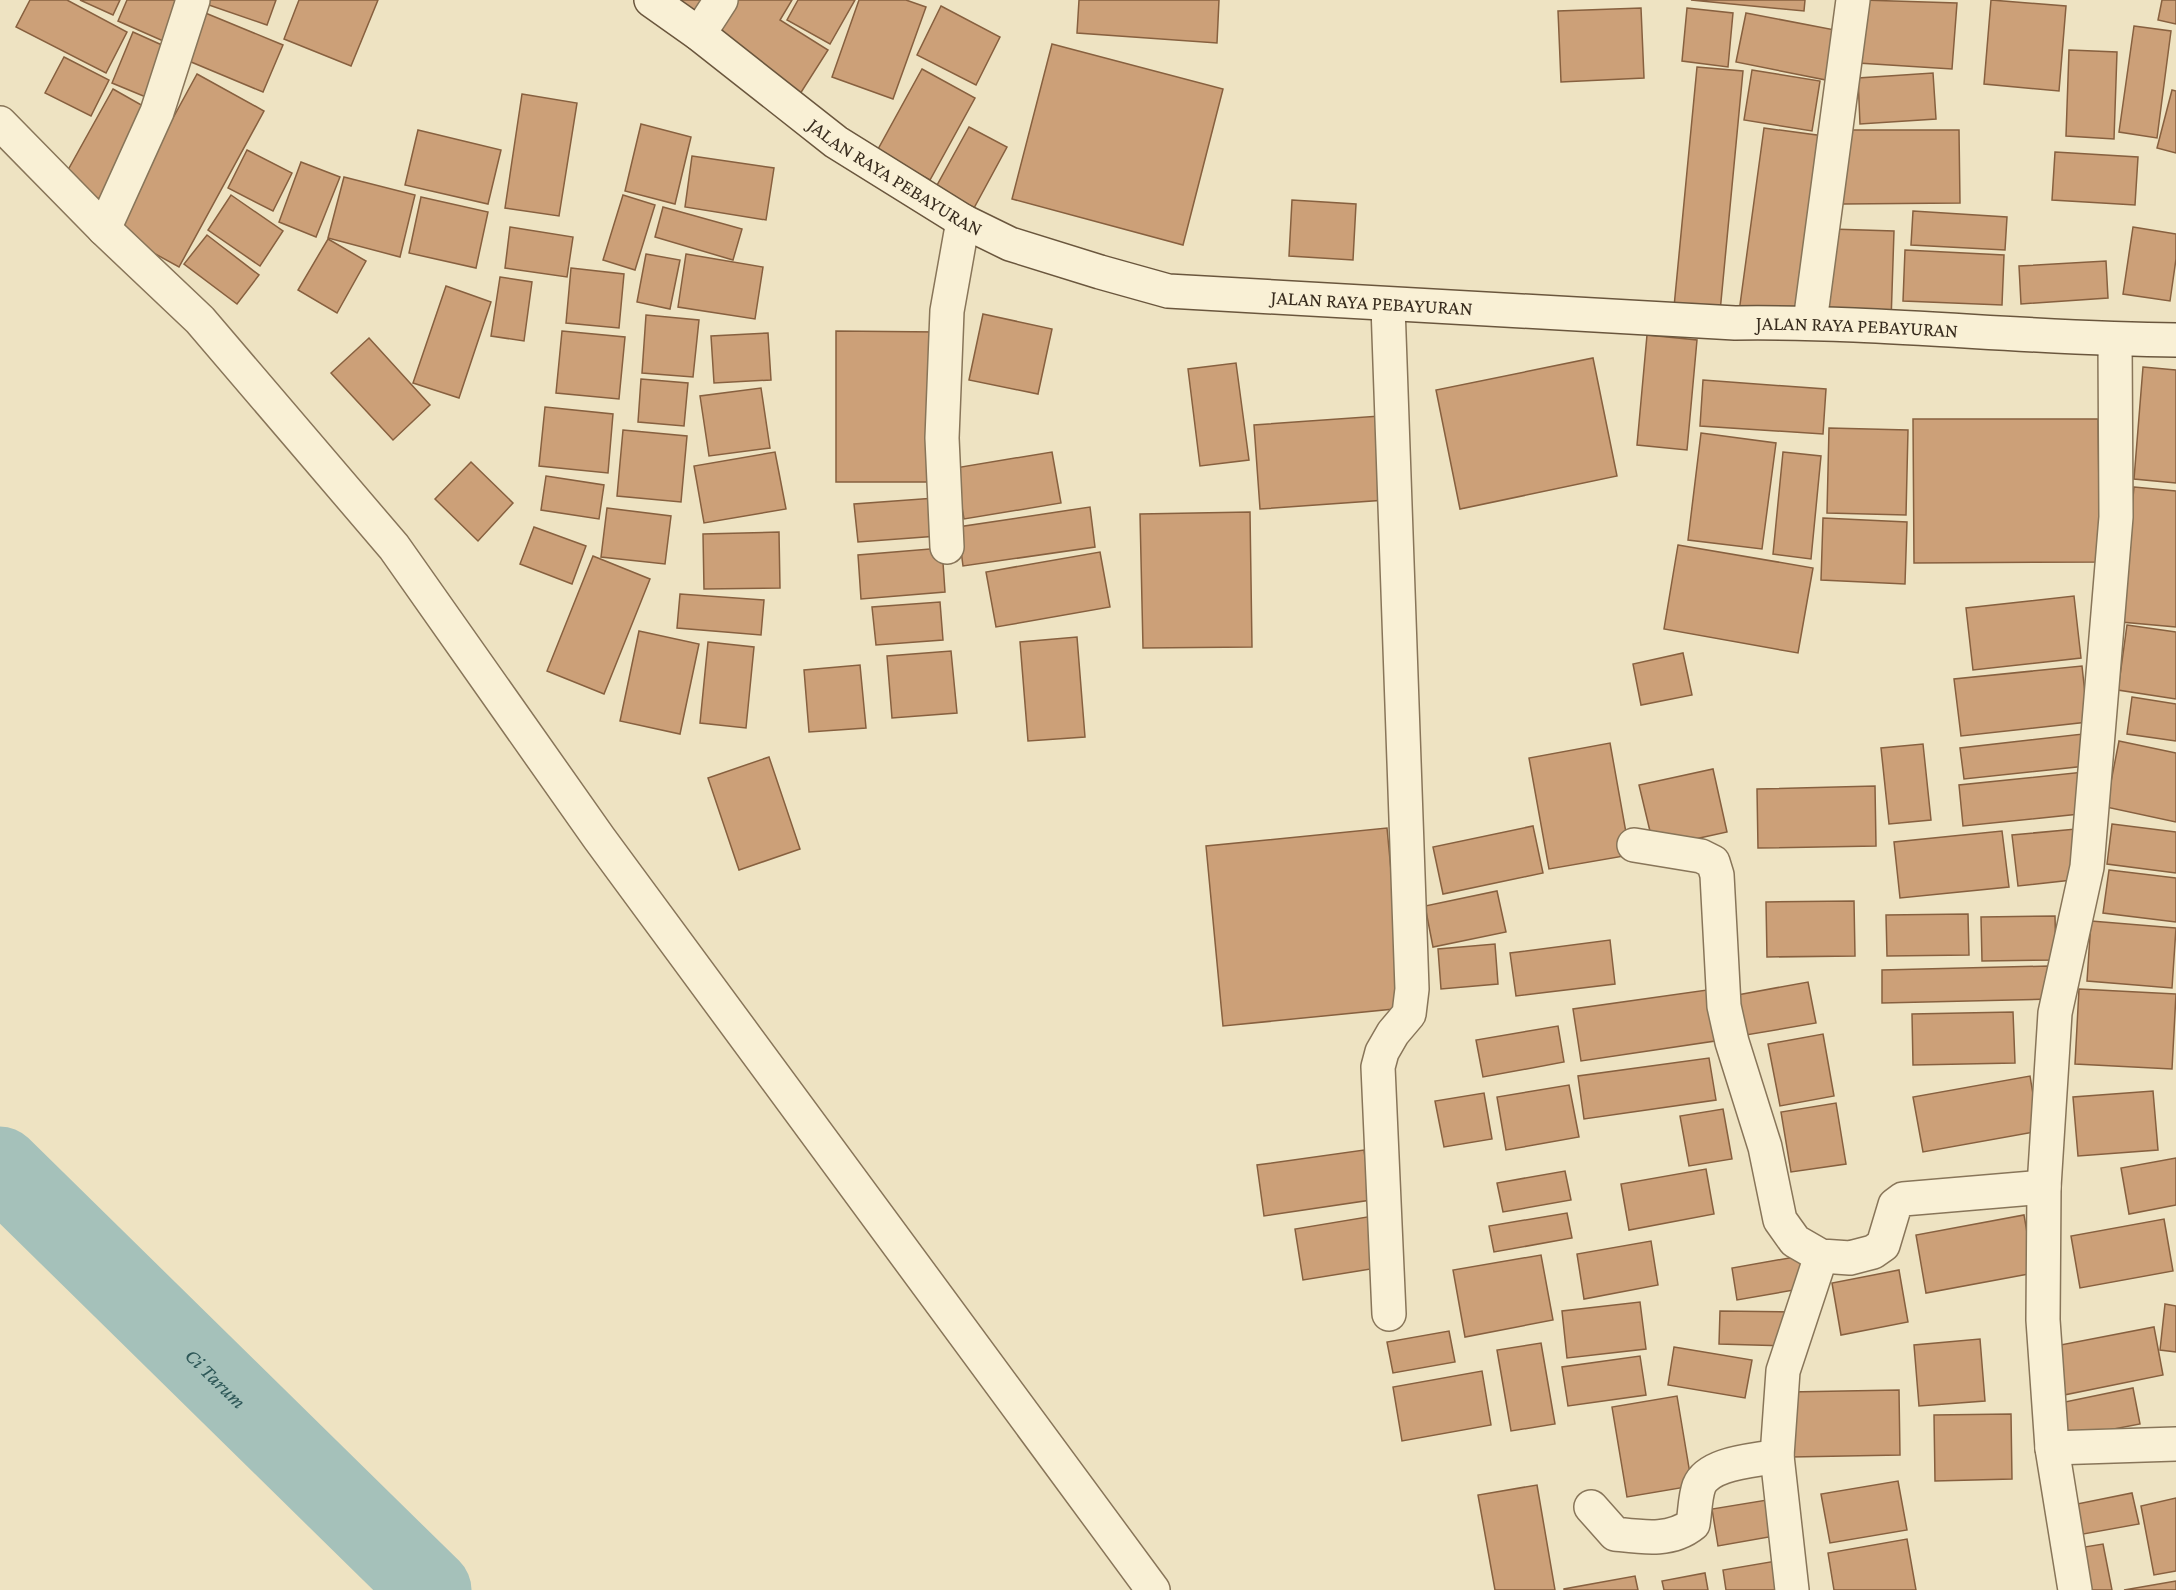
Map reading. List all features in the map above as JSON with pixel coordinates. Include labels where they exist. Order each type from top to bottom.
[{"type":"street","points":[[104,229],[157,112],[194,0]]},
{"type":"street","name":"JALAN RAYA PEBAYURAN","points":[[651,0],[699,34],[836,142],[963,221],[1010,244],[1168,291],[1388,306],[1735,323],[1810,322],[2115,340],[2176,340]]},
{"type":"street","points":[[699,34],[721,0]]},
{"type":"street","points":[[1810,322],[1853,0]]},
{"type":"street","points":[[0,123],[104,229],[200,320],[394,547],[599,838],[1153,1590]]},
{"type":"street","points":[[947,547],[942,438],[947,311],[963,221]]},
{"type":"street","points":[[1388,306],[1412,989],[1409,1014],[1393,1033],[1382,1052],[1378,1067],[1389,1314]]},
{"type":"street","points":[[2074,1590],[2052,1448],[2043,1320],[2044,1187],[2055,1013],[2086,867],[2115,529],[2115,340]]},
{"type":"street","points":[[1634,845],[1701,856],[1713,862],[1718,875],[1724,1006],[1732,1042],[1765,1147],[1780,1220],[1795,1241],[1821,1256],[1850,1258],[1874,1252],[1883,1245],[1895,1204],[1903,1199],[2044,1187]]},
{"type":"street","points":[[1792,1590],[1777,1456],[1783,1371],[1821,1256]]},
{"type":"street","points":[[2052,1448],[2176,1444]]},
{"type":"street","points":[[1591,1507],[1616,1534],[1649,1537],[1681,1534],[1693,1524],[1700,1486],[1707,1475],[1718,1469],[1777,1456]]},
{"type":"building","points":[[30,0],[67,0],[127,32],[106,73],[16,27]]},
{"type":"building","points":[[80,0],[120,0],[113,15]]},
{"type":"building","points":[[127,0],[175,0],[186,5],[170,44],[118,21]]},
{"type":"building","points":[[207,0],[276,0],[267,25],[206,4]]},
{"type":"building","points":[[299,0],[378,0],[351,66],[284,39]]},
{"type":"building","points":[[664,0],[713,0],[702,21]]},
{"type":"building","points":[[731,0],[792,0],[780,20],[828,50],[800,94],[709,36]]},
{"type":"building","points":[[798,0],[855,0],[830,44],[787,20]]},
{"type":"building","points":[[859,0],[906,0],[926,7],[893,99],[832,77]]},
{"type":"building","points":[[1079,0],[1219,0],[1217,43],[1077,33]]},
{"type":"building","points":[[1691,0],[1805,0],[1804,11]]},
{"type":"building","points":[[1862,0],[1957,3],[1952,69],[1858,63]]},
{"type":"building","points":[[1991,0],[2066,6],[2059,91],[1984,84]]},
{"type":"building","points":[[2162,0],[2176,0],[2176,24],[2158,20]]},
{"type":"building","points":[[941,6],[1000,37],[976,85],[917,55]]},
{"type":"building","points":[[1641,8],[1644,78],[1561,82],[1558,11]]},
{"type":"building","points":[[1687,8],[1733,13],[1728,67],[1682,61]]},
{"type":"building","points":[[203,12],[283,45],[263,92],[184,59]]},
{"type":"building","points":[[1746,13],[1835,30],[1826,80],[1736,62]]},
{"type":"building","points":[[2134,26],[2171,31],[2157,138],[2119,132]]},
{"type":"building","points":[[133,32],[173,50],[153,100],[112,83]]},
{"type":"building","points":[[1052,44],[1223,89],[1183,245],[1012,199]]},
{"type":"building","points":[[2069,50],[2117,52],[2114,139],[2066,136]]},
{"type":"building","points":[[64,57],[109,80],[91,116],[45,93]]},
{"type":"building","points":[[1697,67],[1743,71],[1720,312],[1674,307]]},
{"type":"building","points":[[922,69],[975,98],[930,180],[877,151]]},
{"type":"building","points":[[1752,70],[1820,81],[1812,131],[1744,120]]},
{"type":"building","points":[[1933,73],[1936,119],[1860,124],[1858,78]]},
{"type":"building","points":[[197,74],[264,111],[179,267],[112,230]]},
{"type":"building","points":[[113,89],[152,111],[103,201],[63,179]]},
{"type":"building","points":[[2172,90],[2176,91],[2176,153],[2157,148]]},
{"type":"building","points":[[522,94],[577,103],[559,216],[505,208]]},
{"type":"building","points":[[641,124],[691,137],[675,204],[625,191]]},
{"type":"building","points":[[969,127],[1007,147],[974,208],[936,187]]},
{"type":"building","points":[[1764,128],[1824,136],[1799,320],[1739,312]]},
{"type":"building","points":[[418,130],[501,150],[488,204],[405,185]]},
{"type":"building","points":[[1842,130],[1959,130],[1960,203],[1843,204]]},
{"type":"building","points":[[247,150],[292,173],[273,211],[228,188]]},
{"type":"building","points":[[2055,152],[2138,157],[2135,205],[2052,200]]},
{"type":"building","points":[[692,156],[774,168],[766,220],[685,207]]},
{"type":"building","points":[[301,162],[340,177],[316,237],[279,222]]},
{"type":"building","points":[[344,177],[415,195],[400,257],[328,238]]},
{"type":"building","points":[[231,195],[283,231],[260,266],[208,230]]},
{"type":"building","points":[[623,195],[655,205],[635,270],[603,260]]},
{"type":"building","points":[[421,197],[488,212],[476,268],[409,253]]},
{"type":"building","points":[[1292,200],[1356,204],[1353,260],[1289,256]]},
{"type":"building","points":[[663,207],[742,229],[733,260],[655,237]]},
{"type":"building","points":[[1913,211],[2007,217],[2005,250],[1911,245]]},
{"type":"building","points":[[510,227],[573,237],[567,277],[505,268]]},
{"type":"building","points":[[2133,227],[2176,234],[2176,259],[2170,301],[2123,294]]},
{"type":"building","points":[[1831,229],[1894,231],[1891,322],[1828,320]]},
{"type":"building","points":[[207,235],[259,275],[237,304],[184,264]]},
{"type":"building","points":[[328,239],[366,261],[337,313],[298,290]]},
{"type":"building","points":[[1905,250],[2004,255],[2002,305],[1903,301]]},
{"type":"building","points":[[646,254],[680,260],[670,309],[637,302]]},
{"type":"building","points":[[686,254],[763,267],[755,319],[678,307]]},
{"type":"building","points":[[2106,261],[2108,298],[2021,304],[2019,266]]},
{"type":"building","points":[[571,268],[624,274],[619,328],[566,323]]},
{"type":"building","points":[[500,277],[532,282],[524,341],[491,336]]},
{"type":"building","points":[[446,286],[491,302],[459,398],[413,383]]},
{"type":"building","points":[[983,314],[1052,329],[1038,394],[969,380]]},
{"type":"building","points":[[646,315],[699,320],[693,377],[642,373]]},
{"type":"building","points":[[562,331],[625,337],[619,399],[556,393]]},
{"type":"building","points":[[836,331],[938,332],[937,482],[836,482]]},
{"type":"building","points":[[768,333],[771,380],[714,383],[711,336]]},
{"type":"building","points":[[1647,335],[1697,340],[1687,450],[1637,445]]},
{"type":"building","points":[[369,338],[430,405],[393,440],[331,373]]},
{"type":"building","points":[[1593,358],[1617,476],[1460,509],[1436,390]]},
{"type":"building","points":[[1236,363],[1249,460],[1200,466],[1188,369]]},
{"type":"building","points":[[2143,367],[2176,370],[2176,483],[2134,479]]},
{"type":"building","points":[[641,379],[688,383],[684,426],[638,422]]},
{"type":"building","points":[[1703,380],[1826,389],[1823,434],[1700,426]]},
{"type":"building","points":[[761,388],[770,448],[709,456],[700,396]]},
{"type":"building","points":[[545,407],[613,414],[608,473],[539,466]]},
{"type":"building","points":[[1380,416],[1386,500],[1260,509],[1254,425]]},
{"type":"building","points":[[1913,419],[2098,419],[2100,562],[1914,563]]},
{"type":"building","points":[[1829,428],[1908,430],[1906,515],[1827,513]]},
{"type":"building","points":[[623,430],[687,436],[681,502],[617,496]]},
{"type":"building","points":[[1701,433],[1776,443],[1762,549],[1688,540]]},
{"type":"building","points":[[775,452],[786,509],[704,523],[694,466]]},
{"type":"building","points":[[1052,452],[1061,503],[964,519],[955,468]]},
{"type":"building","points":[[1783,452],[1821,456],[1811,559],[1773,554]]},
{"type":"building","points":[[471,462],[513,503],[478,541],[435,499]]},
{"type":"building","points":[[546,476],[604,485],[599,519],[541,510]]},
{"type":"building","points":[[2134,487],[2176,491],[2176,627],[2121,622]]},
{"type":"building","points":[[935,498],[938,536],[858,542],[854,504]]},
{"type":"building","points":[[1090,507],[1095,547],[963,566],[958,527]]},
{"type":"building","points":[[607,508],[671,516],[665,564],[601,557]]},
{"type":"building","points":[[1250,512],[1252,647],[1143,648],[1140,514]]},
{"type":"building","points":[[1823,518],[1907,522],[1905,584],[1821,580]]},
{"type":"building","points":[[534,527],[586,546],[572,584],[520,564]]},
{"type":"building","points":[[779,532],[780,588],[704,589],[703,534]]},
{"type":"building","points":[[1678,545],[1813,568],[1798,653],[1664,629]]},
{"type":"building","points":[[942,548],[945,592],[861,599],[858,555]]},
{"type":"building","points":[[1100,552],[1110,607],[996,627],[986,572]]},
{"type":"building","points":[[593,556],[650,579],[604,694],[547,671]]},
{"type":"building","points":[[680,594],[764,600],[761,635],[677,628]]},
{"type":"building","points":[[2074,596],[2081,658],[1973,670],[1966,608]]},
{"type":"building","points":[[940,602],[943,640],[876,645],[872,607]]},
{"type":"building","points":[[2127,625],[2176,632],[2176,699],[2118,690]]},
{"type":"building","points":[[639,631],[699,644],[680,734],[620,721]]},
{"type":"building","points":[[1077,637],[1085,737],[1028,741],[1020,642]]},
{"type":"building","points":[[708,642],[754,647],[746,728],[700,723]]},
{"type":"building","points":[[951,651],[957,713],[892,718],[887,656]]},
{"type":"building","points":[[1683,653],[1692,695],[1641,705],[1633,664]]},
{"type":"building","points":[[860,665],[866,728],[809,732],[804,670]]},
{"type":"building","points":[[2082,666],[2088,722],[1961,736],[1954,679]]},
{"type":"building","points":[[2132,697],[2176,704],[2176,741],[2127,734]]},
{"type":"building","points":[[2083,734],[2086,766],[1964,779],[1960,748]]},
{"type":"building","points":[[2119,741],[2176,753],[2176,822],[2106,807]]},
{"type":"building","points":[[1610,743],[1630,855],[1549,869],[1529,758]]},
{"type":"building","points":[[1923,744],[1931,820],[1889,824],[1881,748]]},
{"type":"building","points":[[769,757],[800,849],[739,870],[708,778]]},
{"type":"building","points":[[1713,769],[1727,832],[1654,848],[1639,785]]},
{"type":"building","points":[[2084,772],[2089,813],[1963,826],[1959,785]]},
{"type":"building","points":[[1875,786],[1876,846],[1758,848],[1757,789]]},
{"type":"building","points":[[2112,824],[2176,832],[2176,873],[2107,864]]},
{"type":"building","points":[[1533,826],[1543,873],[1443,894],[1433,847]]},
{"type":"building","points":[[1387,828],[1404,1008],[1223,1026],[1206,846]]},
{"type":"building","points":[[2076,829],[2081,879],[2018,886],[2012,835]]},
{"type":"building","points":[[2002,831],[2009,887],[1900,898],[1894,842]]},
{"type":"building","points":[[2109,870],[2176,878],[2176,922],[2103,913]]},
{"type":"building","points":[[1497,891],[1506,932],[1433,947],[1425,906]]},
{"type":"building","points":[[1854,901],[1855,956],[1767,957],[1766,902]]},
{"type":"building","points":[[1968,914],[1969,955],[1887,956],[1886,915]]},
{"type":"building","points":[[2055,916],[2056,960],[1982,961],[1981,917]]},
{"type":"building","points":[[2091,921],[2176,928],[2172,988],[2087,981]]},
{"type":"building","points":[[1610,940],[1615,984],[1516,996],[1510,953]]},
{"type":"building","points":[[1495,944],[1498,984],[1441,989],[1438,949]]},
{"type":"building","points":[[2049,966],[2050,999],[1882,1003],[1882,970]]},
{"type":"building","points":[[1808,982],[1816,1023],[1734,1037],[1726,997]]},
{"type":"building","points":[[2079,989],[2176,994],[2172,1069],[2075,1064]]},
{"type":"building","points":[[1707,990],[1715,1041],[1581,1061],[1573,1009]]},
{"type":"building","points":[[2013,1012],[2015,1063],[1913,1065],[1912,1014]]},
{"type":"building","points":[[1558,1026],[1564,1062],[1483,1077],[1476,1040]]},
{"type":"building","points":[[1823,1034],[1834,1096],[1780,1106],[1768,1044]]},
{"type":"building","points":[[1709,1058],[1716,1100],[1584,1119],[1578,1076]]},
{"type":"building","points":[[2030,1076],[2039,1131],[1923,1152],[1913,1097]]},
{"type":"building","points":[[1569,1085],[1579,1137],[1506,1150],[1497,1097]]},
{"type":"building","points":[[2153,1091],[2158,1150],[2078,1156],[2073,1097]]},
{"type":"building","points":[[1484,1093],[1492,1139],[1444,1147],[1435,1101]]},
{"type":"building","points":[[1836,1103],[1846,1164],[1791,1172],[1781,1112]]},
{"type":"building","points":[[1723,1109],[1732,1159],[1689,1166],[1680,1116]]},
{"type":"building","points":[[1364,1150],[1371,1200],[1264,1216],[1257,1165]]},
{"type":"building","points":[[2176,1158],[2176,1205],[2129,1214],[2121,1168]]},
{"type":"building","points":[[1706,1169],[1714,1214],[1629,1230],[1621,1184]]},
{"type":"building","points":[[1565,1171],[1571,1200],[1503,1212],[1497,1183]]},
{"type":"building","points":[[1567,1213],[1572,1238],[1494,1252],[1489,1226]]},
{"type":"building","points":[[2024,1215],[2034,1273],[1926,1293],[1916,1235]]},
{"type":"building","points":[[1373,1216],[1383,1267],[1303,1280],[1295,1229]]},
{"type":"building","points":[[2164,1219],[2173,1271],[2080,1288],[2071,1236]]},
{"type":"building","points":[[1651,1241],[1658,1285],[1584,1299],[1577,1254]]},
{"type":"building","points":[[1541,1255],[1553,1320],[1465,1337],[1453,1270]]},
{"type":"building","points":[[1806,1255],[1811,1287],[1737,1300],[1732,1268]]},
{"type":"building","points":[[1899,1270],[1908,1322],[1841,1335],[1832,1283]]},
{"type":"building","points":[[1640,1302],[1646,1349],[1567,1358],[1562,1311]]},
{"type":"building","points":[[2165,1304],[2176,1306],[2176,1352],[2160,1350]]},
{"type":"building","points":[[1720,1311],[1792,1312],[1792,1346],[1719,1344]]},
{"type":"building","points":[[2154,1327],[2163,1375],[2059,1396],[2050,1347]]},
{"type":"building","points":[[1449,1331],[1455,1362],[1393,1373],[1387,1342]]},
{"type":"building","points":[[1980,1339],[1985,1401],[1919,1406],[1914,1345]]},
{"type":"building","points":[[1541,1343],[1555,1424],[1511,1431],[1497,1350]]},
{"type":"building","points":[[1674,1347],[1752,1360],[1745,1398],[1668,1385]]},
{"type":"building","points":[[1640,1356],[1646,1395],[1568,1406],[1562,1367]]},
{"type":"building","points":[[1482,1371],[1491,1425],[1402,1441],[1393,1387]]},
{"type":"building","points":[[2133,1388],[2140,1424],[2067,1438],[2060,1403]]},
{"type":"building","points":[[1899,1390],[1900,1455],[1791,1457],[1789,1392]]},
{"type":"building","points":[[1677,1396],[1692,1486],[1627,1497],[1612,1407]]},
{"type":"building","points":[[2011,1414],[2012,1479],[1935,1481],[1934,1415]]},
{"type":"building","points":[[1898,1481],[1907,1530],[1830,1543],[1821,1494]]},
{"type":"building","points":[[1537,1485],[1555,1590],[1495,1590],[1478,1495]]},
{"type":"building","points":[[2132,1493],[2139,1524],[2078,1535],[2072,1505]]},
{"type":"building","points":[[2176,1498],[2176,1571],[2154,1575],[2141,1506]]},
{"type":"building","points":[[1773,1499],[1780,1535],[1718,1546],[1712,1509]]},
{"type":"building","points":[[1907,1539],[1916,1590],[1834,1590],[1828,1553]]},
{"type":"building","points":[[2103,1544],[2112,1590],[2080,1590],[2072,1549]]},
{"type":"building","points":[[1776,1561],[1781,1590],[1726,1590],[1723,1570]]},
{"type":"building","points":[[1705,1573],[1708,1590],[1664,1590],[1662,1581]]},
{"type":"building","points":[[1635,1576],[1638,1590],[1564,1590],[1564,1589]]},
{"type":"building","points":[[2176,1581],[2176,1590],[2124,1590]]},
{"type":"waterway","name":"Ci Tarum","points":[[0,1167],[431,1590]]}]
